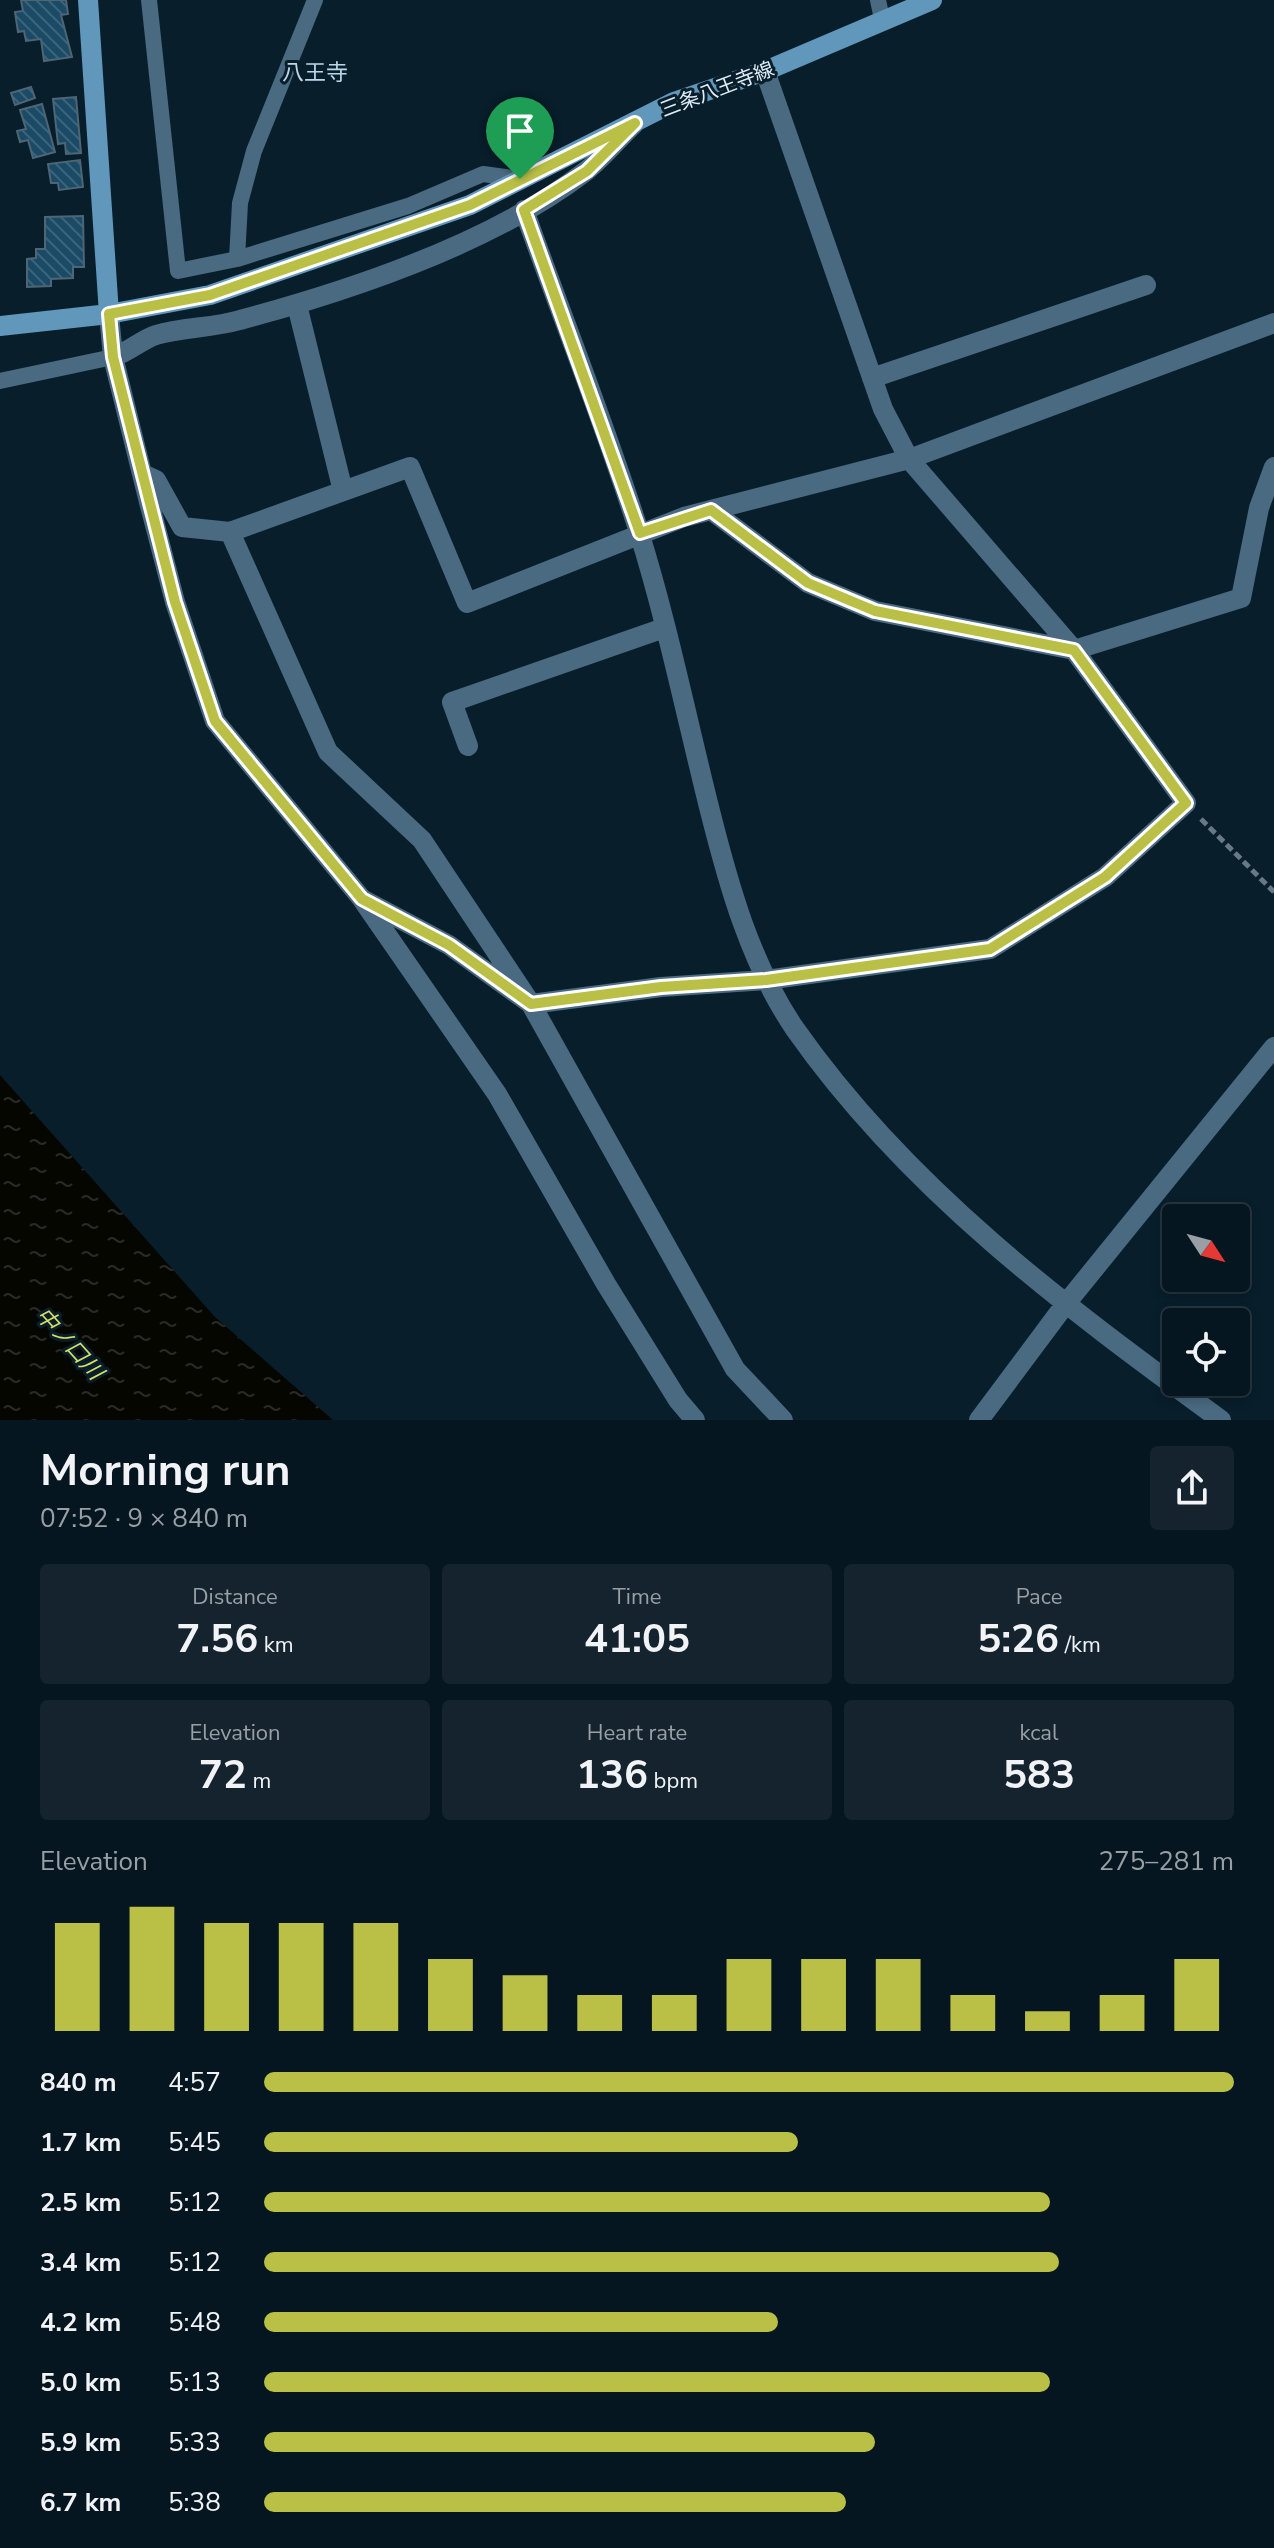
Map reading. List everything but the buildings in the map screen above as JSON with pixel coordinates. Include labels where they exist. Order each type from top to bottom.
[{"type":"main road","points":[[88,0],[109,314]]},
{"type":"main road","name":"三条八王寺線","points":[[0,326],[109,314],[210,295],[470,205],[674,102],[765,71],[880,9],[932,0]]},
{"type":"street","points":[[362,899],[449,945],[531,1004],[661,987],[766,980],[990,949],[1105,877],[1186,803],[1074,650],[909,459],[883,409],[765,71]]},
{"type":"street","points":[[113,357],[129,352],[154,335],[233,322],[297,305],[432,256],[524,210],[587,171],[635,123]]},
{"type":"street","points":[[524,210],[640,533],[729,885],[766,980],[804,1039],[911,1168],[1064,1306],[1221,1420]]},
{"type":"street","points":[[872,378],[1146,285]]},
{"type":"street","points":[[297,305],[343,491]]},
{"type":"street","points":[[109,314],[113,357],[175,602],[215,721],[362,899],[497,1094],[606,1284],[678,1400],[695,1420]]},
{"type":"street","points":[[143,474],[156,480],[182,527],[230,532],[410,467],[467,603],[640,533],[711,510],[909,459],[1274,323]]},
{"type":"street","points":[[711,510],[808,583],[875,611],[1074,650],[1241,598],[1259,508],[1274,467]]},
{"type":"street","points":[[230,532],[328,752],[422,840],[531,1004],[735,1369],[783,1420]]},
{"type":"street","points":[[468,746],[452,702],[664,628]]},
{"type":"street","points":[[979,1420],[1064,1306],[1274,1047]]},
{"type":"lane","points":[[149,0],[178,271],[237,259],[408,206],[483,174],[520,179]]},
{"type":"lane","points":[[237,259],[240,203],[254,151],[315,0]]},
{"type":"lane","points":[[2,381],[113,357]]},
{"type":"path","points":[[1186,803],[1274,892]]},
{"type":"water","name":"中ノ口川","points":[[0,1075],[215,1317],[333,1420],[0,1420]]},
{"type":"district","name":"八王寺","points":[[315,72]]},
{"type":"route","points":[[635,123],[587,171],[524,210],[640,533],[711,510],[808,583],[875,611],[1074,650],[1186,803],[1105,877],[990,949],[766,980],[661,987],[531,1004],[449,945],[362,899],[215,721],[175,602],[113,357],[109,314],[210,295],[470,205],[520,179],[635,123]]}]
